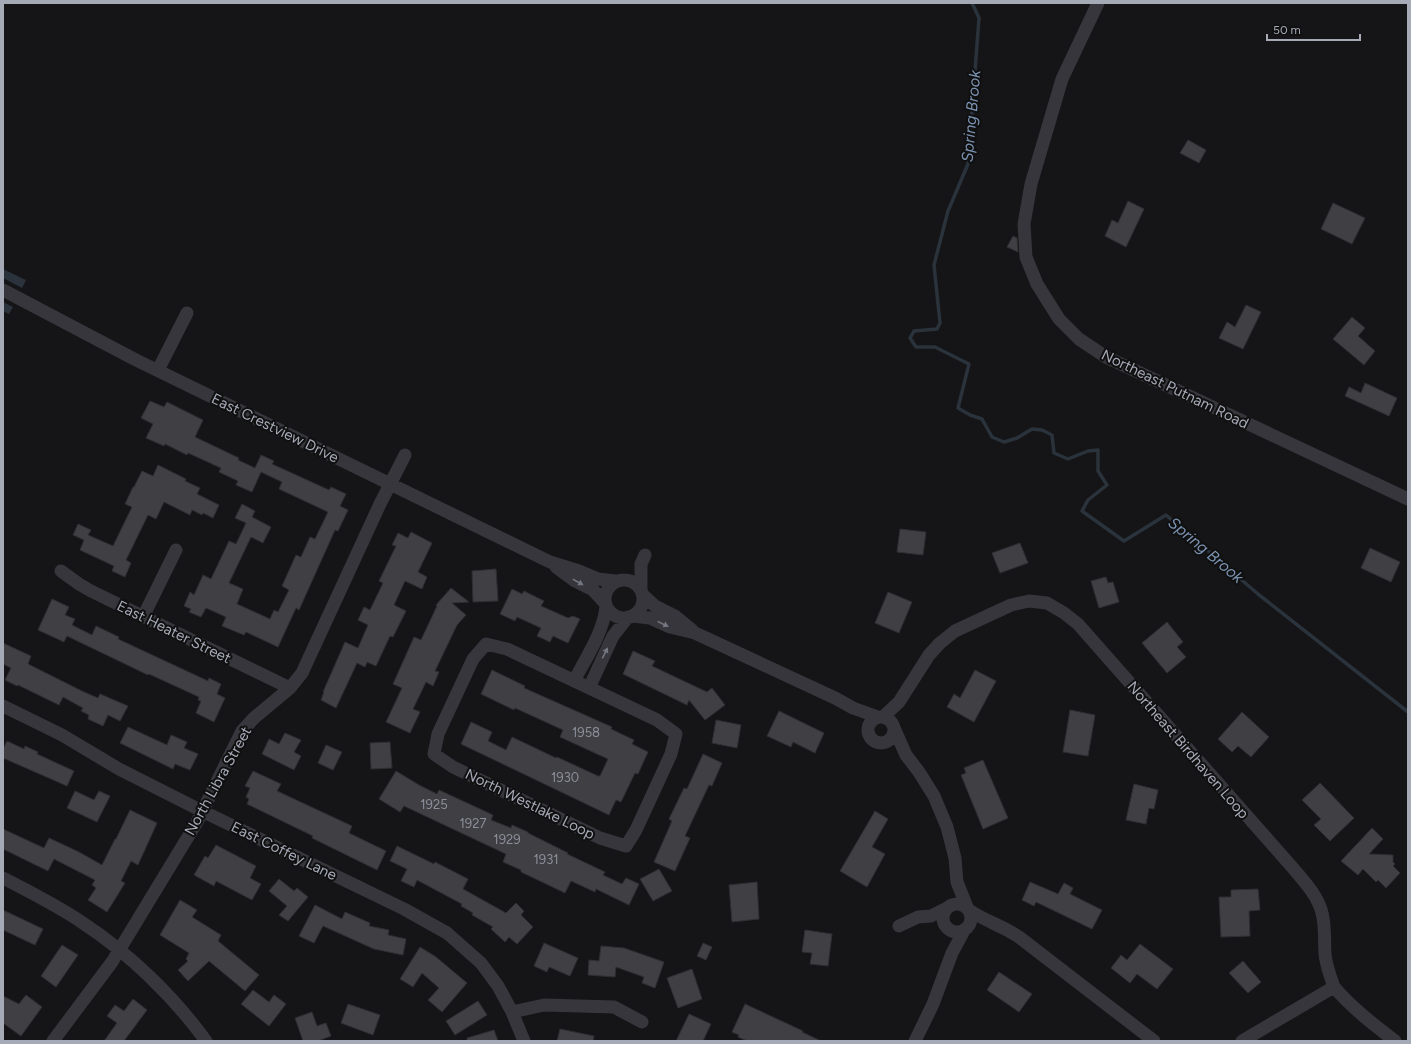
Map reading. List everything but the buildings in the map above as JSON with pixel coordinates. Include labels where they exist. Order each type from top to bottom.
[{"type":"street","name":"Northeast Putnam Road","points":[[1098,3],[1062,79],[1031,184],[1024,224],[1026,257],[1037,284],[1059,319],[1079,339],[1106,357],[1408,499]]},
{"type":"street","name":"East Crestview Drive","points":[[3,290],[88,336],[550,562],[598,579],[617,581]]},
{"type":"street","points":[[158,370],[187,313]]},
{"type":"street","name":"North Libra Street","points":[[53,1041],[107,969],[119,950],[202,811],[242,731],[254,718],[290,688],[302,673],[405,455]]},
{"type":"street","points":[[143,617],[176,550]]},
{"type":"street","points":[[574,681],[604,619],[606,590],[643,559],[641,592],[643,599],[641,607],[636,614],[630,617],[613,636],[589,688]]},
{"type":"street","name":"East Crestview Drive","points":[[550,562],[575,581],[593,590],[606,605]]},
{"type":"street","name":"East Heater Street","points":[[61,571],[85,588],[290,688]]},
{"type":"street","points":[[617,581],[632,581],[655,606],[675,616],[695,633]]},
{"type":"street","name":"Northeast Birdhaven Loop","points":[[887,721],[930,655],[940,643],[955,632],[1011,605],[1029,601],[1047,603],[1064,613],[1078,624],[1310,889],[1318,902],[1322,914],[1325,932],[1325,954],[1334,987]]},
{"type":"street","points":[[606,605],[615,616],[650,618],[670,627],[695,633],[787,675],[853,708],[887,721],[906,755],[920,772],[934,796],[947,827],[955,858],[957,882],[971,919],[952,953],[935,998],[916,1041]]},
{"type":"street","name":"North Westlake Loop","points":[[486,644],[507,649],[589,688],[657,720],[676,734],[671,754],[636,830],[626,846],[600,838],[453,767],[434,754],[438,734],[473,659],[486,644]]},
{"type":"street","name":"East Coffey Lane","points":[[3,706],[62,735],[119,769],[404,909],[447,933],[481,964],[498,986],[512,1012],[524,1041]]},
{"type":"street","points":[[853,708],[868,728],[868,732],[872,740],[883,743],[906,755]]},
{"type":"street","points":[[868,728],[871,721],[887,721]]},
{"type":"street","points":[[883,743],[887,742],[893,736],[887,721]]},
{"type":"street","points":[[3,878],[62,909],[84,923],[119,950],[152,979],[178,1006],[206,1041]]},
{"type":"street","points":[[952,953],[947,926],[943,916],[957,882]]},
{"type":"street","points":[[899,926],[918,917],[931,916],[948,907],[959,904],[989,922],[1002,926],[1019,937],[1154,1041]]},
{"type":"street","points":[[931,916],[956,932],[989,922]]},
{"type":"street","points":[[1242,1041],[1334,987],[1363,1016],[1394,1041]]},
{"type":"street","points":[[512,1012],[544,1006],[614,1006],[642,1022]]},
{"type":"shaded area","points":[[3,269],[26,280],[22,288],[3,278]]},
{"type":"shaded area","points":[[3,302],[13,307],[9,314],[3,311]]},
{"type":"waterway","name":"Spring Brook","points":[[972,3],[979,18],[968,164],[948,211],[934,265],[940,323],[937,329],[914,331],[910,338],[916,347],[935,347],[969,364],[958,408],[970,415],[982,419],[992,437],[1004,442],[1017,438],[1032,429],[1042,430],[1052,435],[1054,453],[1068,459],[1088,451],[1098,450],[1098,471],[1107,485],[1088,500],[1082,511],[1124,541],[1166,515],[1258,594],[1408,712]]}]
